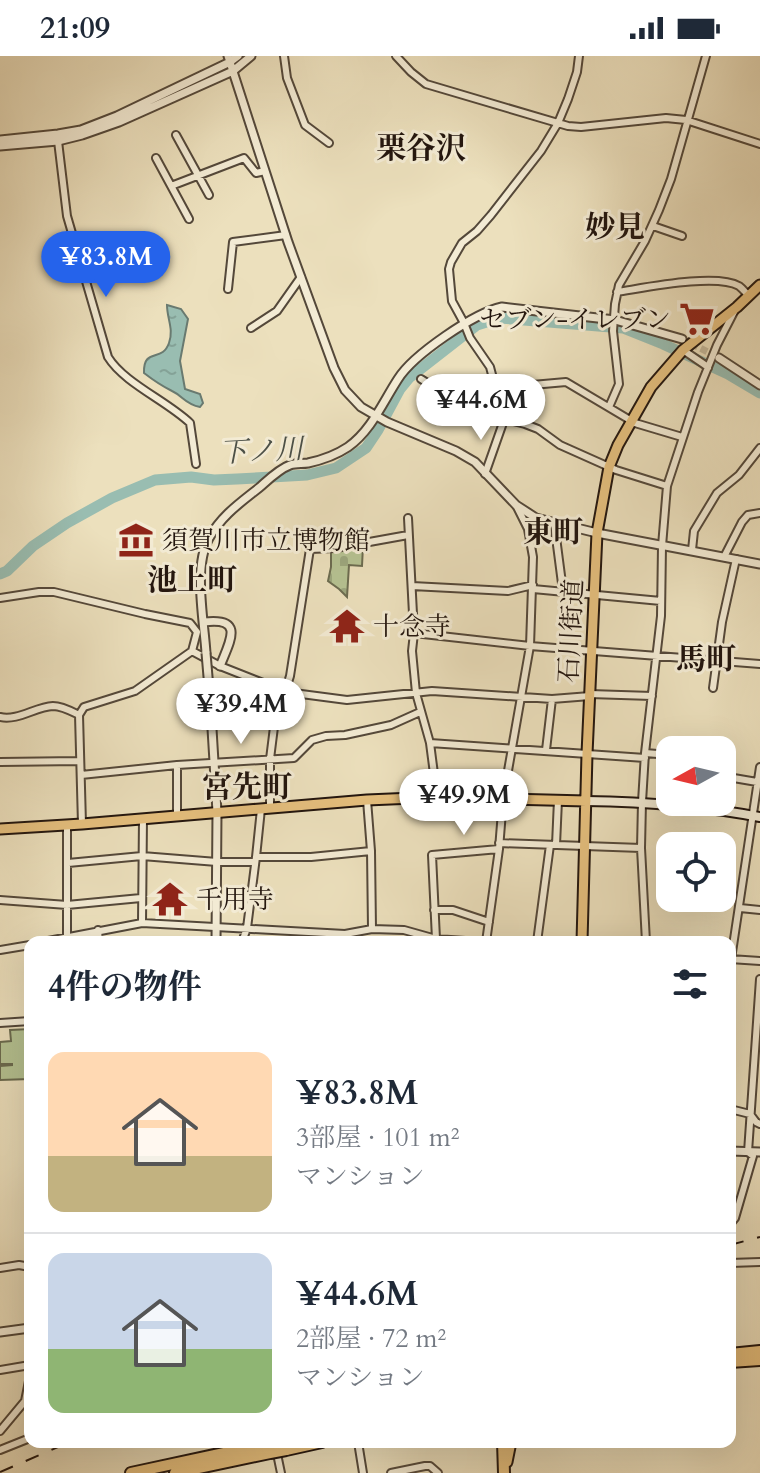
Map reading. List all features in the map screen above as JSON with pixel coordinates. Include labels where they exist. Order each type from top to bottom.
[{"type":"highway","points":[[736,1353],[760,1351]]},
{"type":"highway","points":[[736,1362],[760,1360]]},
{"type":"highway","points":[[131,1473],[259,1448]]},
{"type":"highway","points":[[175,1473],[262,1448]]},
{"type":"highway","points":[[503,1448],[504,1473]]},
{"type":"main road","name":"石川街道","points":[[582,936],[597,533],[609,467],[651,387],[683,350],[760,285]]},
{"type":"main road","points":[[0,829],[437,797],[642,802],[757,816]]},
{"type":"main road","points":[[504,1473],[510,1448]]},
{"type":"street","points":[[0,146],[58,141],[119,122],[238,56]]},
{"type":"street","points":[[0,140],[81,130],[251,56]]},
{"type":"street","points":[[284,56],[287,78],[305,125],[329,143]]},
{"type":"street","points":[[396,56],[426,84],[558,123],[581,127],[666,118],[686,120],[760,144]]},
{"type":"street","points":[[485,474],[504,420],[490,367],[470,338],[452,301],[449,269],[462,243],[477,231],[541,151],[558,123],[577,72],[579,56]]},
{"type":"street","points":[[609,407],[619,384],[613,331],[617,292],[653,226],[671,179],[706,56]]},
{"type":"street","points":[[230,63],[286,235],[334,368],[345,390],[361,407],[475,462],[516,505],[536,518],[597,533],[760,564]]},
{"type":"street","points":[[176,135],[209,195]]},
{"type":"street","points":[[58,141],[67,216],[108,357],[116,368],[190,423],[196,464]]},
{"type":"street","points":[[156,158],[189,219]]},
{"type":"street","points":[[171,186],[244,158],[256,173],[265,171]]},
{"type":"street","points":[[653,226],[682,236]]},
{"type":"street","points":[[228,289],[233,242],[286,235]]},
{"type":"street","points":[[251,328],[277,311],[301,277]]},
{"type":"street","points":[[617,292],[695,281],[717,281],[738,286],[748,295]]},
{"type":"street","points":[[217,936],[215,762],[201,580],[207,542],[218,523],[228,511],[290,465],[323,459],[345,449],[367,429],[400,375],[412,363],[464,323],[489,310],[502,307],[615,320],[682,339]]},
{"type":"street","points":[[646,936],[642,802],[661,601],[667,486],[708,368],[737,307]]},
{"type":"street","points":[[683,350],[708,368]]},
{"type":"street","points":[[719,358],[760,385]]},
{"type":"street","points":[[421,379],[471,410],[538,429],[560,445],[609,467],[667,486]]},
{"type":"street","points":[[497,391],[566,382],[631,420],[682,437]]},
{"type":"street","points":[[692,550],[694,531],[717,493],[739,475],[760,448]]},
{"type":"street","points":[[485,936],[503,799],[530,646],[533,557],[528,529],[516,505]]},
{"type":"street","points":[[724,557],[742,522],[748,515],[760,513]]},
{"type":"street","points":[[408,518],[416,693],[430,743],[437,797]]},
{"type":"street","points":[[554,522],[563,591]]},
{"type":"street","points":[[244,936],[265,809],[274,727],[286,692],[310,549],[336,548],[408,535]]},
{"type":"street","points":[[713,688],[736,559]]},
{"type":"street","points":[[412,586],[508,591],[533,587],[661,601]]},
{"type":"street","points":[[0,598],[54,592],[190,623],[197,632],[192,651],[135,691],[84,707],[79,715],[82,824]]},
{"type":"street","points":[[204,622],[217,620],[229,626],[229,644],[220,666]]},
{"type":"street","points":[[414,633],[530,646],[760,664]]},
{"type":"street","points":[[192,651],[220,666],[286,692],[347,700],[432,691],[552,699],[590,695],[652,696]]},
{"type":"street","points":[[546,750],[552,699]]},
{"type":"street","points":[[0,717],[9,719],[52,706],[66,708],[79,715]]},
{"type":"street","points":[[81,775],[294,758],[312,740],[391,725],[420,712]]},
{"type":"street","points":[[430,743],[587,754],[656,755]]},
{"type":"street","points":[[0,762],[79,761]]},
{"type":"street","points":[[177,765],[177,815]]},
{"type":"street","points":[[735,936],[757,816],[760,767]]},
{"type":"street","points":[[736,778],[757,782]]},
{"type":"street","points":[[367,800],[372,929]]},
{"type":"street","points":[[538,936],[558,800]]},
{"type":"street","points":[[142,923],[143,818]]},
{"type":"street","points":[[67,825],[67,936]]},
{"type":"street","points":[[436,936],[432,855],[499,846],[641,848]]},
{"type":"street","points":[[68,863],[142,856],[217,862],[371,851]]},
{"type":"street","points":[[0,900],[67,905],[141,898]]},
{"type":"street","points":[[740,908],[760,910]]},
{"type":"street","points":[[434,910],[453,910],[489,922]]},
{"type":"street","points":[[79,936],[142,923],[345,934],[372,929],[404,930],[425,936]]},
{"type":"street","points":[[98,930],[98,936]]},
{"type":"street","points":[[0,950],[24,946]]},
{"type":"street","points":[[736,959],[760,961]]},
{"type":"street","points":[[748,1152],[760,979]]},
{"type":"street","points":[[0,1023],[24,1021]]},
{"type":"street","points":[[736,1110],[750,1114],[760,1124]]},
{"type":"street","points":[[736,1151],[760,1152]]},
{"type":"street","points":[[736,1215],[753,1156],[748,1152]]},
{"type":"street","points":[[736,1263],[760,1262]]},
{"type":"street","points":[[0,1268],[24,1266]]},
{"type":"street","points":[[0,1332],[24,1329]]},
{"type":"street","points":[[0,1370],[24,1366]]},
{"type":"street","points":[[0,1431],[24,1402]]},
{"type":"street","points":[[0,1450],[24,1440]]},
{"type":"street","points":[[274,1448],[281,1473]]},
{"type":"street","points":[[359,1448],[363,1473]]},
{"type":"street","points":[[391,1473],[430,1466],[438,1473]]},
{"type":"green space","points":[[363,546],[362,566],[349,565],[347,597],[328,581],[331,548]]},
{"type":"green space","points":[[24,1029],[24,1079],[0,1080],[0,1066],[12,1065],[0,1064],[0,1042],[11,1041],[10,1030]]},
{"type":"water","points":[[167,305],[181,309],[188,319],[180,361],[185,389],[200,394],[203,403],[200,407],[187,402],[144,373],[146,360],[162,352],[169,343],[171,329]]},
{"type":"waterway","name":"下ノ川","points":[[0,574],[67,523],[112,498],[155,480],[307,475],[336,468],[366,448],[409,378],[477,325],[500,318],[623,328],[728,374],[760,393]]},
{"type":"tunnel","points":[[682,339],[716,356]]},
{"type":"railway","points":[[736,1243],[760,1237]]},
{"type":"railway","points":[[0,1472],[56,1448]]},
{"type":"place","name":"セブン-イレブン","points":[[697,319]]},
{"type":"place","name":"須賀川市立博物館","points":[[136,540]]},
{"type":"place","name":"十念寺","points":[[347,626]]},
{"type":"place","name":"千用寺","points":[[170,899]]},
{"type":"district","name":"栗谷沢","points":[[421,148]]},
{"type":"district","name":"妙見","points":[[615,227]]},
{"type":"district","name":"東町","points":[[553,532]]},
{"type":"district","name":"池上町","points":[[192,580]]},
{"type":"district","name":"馬町","points":[[706,659]]},
{"type":"district","name":"宮先町","points":[[247,787]]}]
